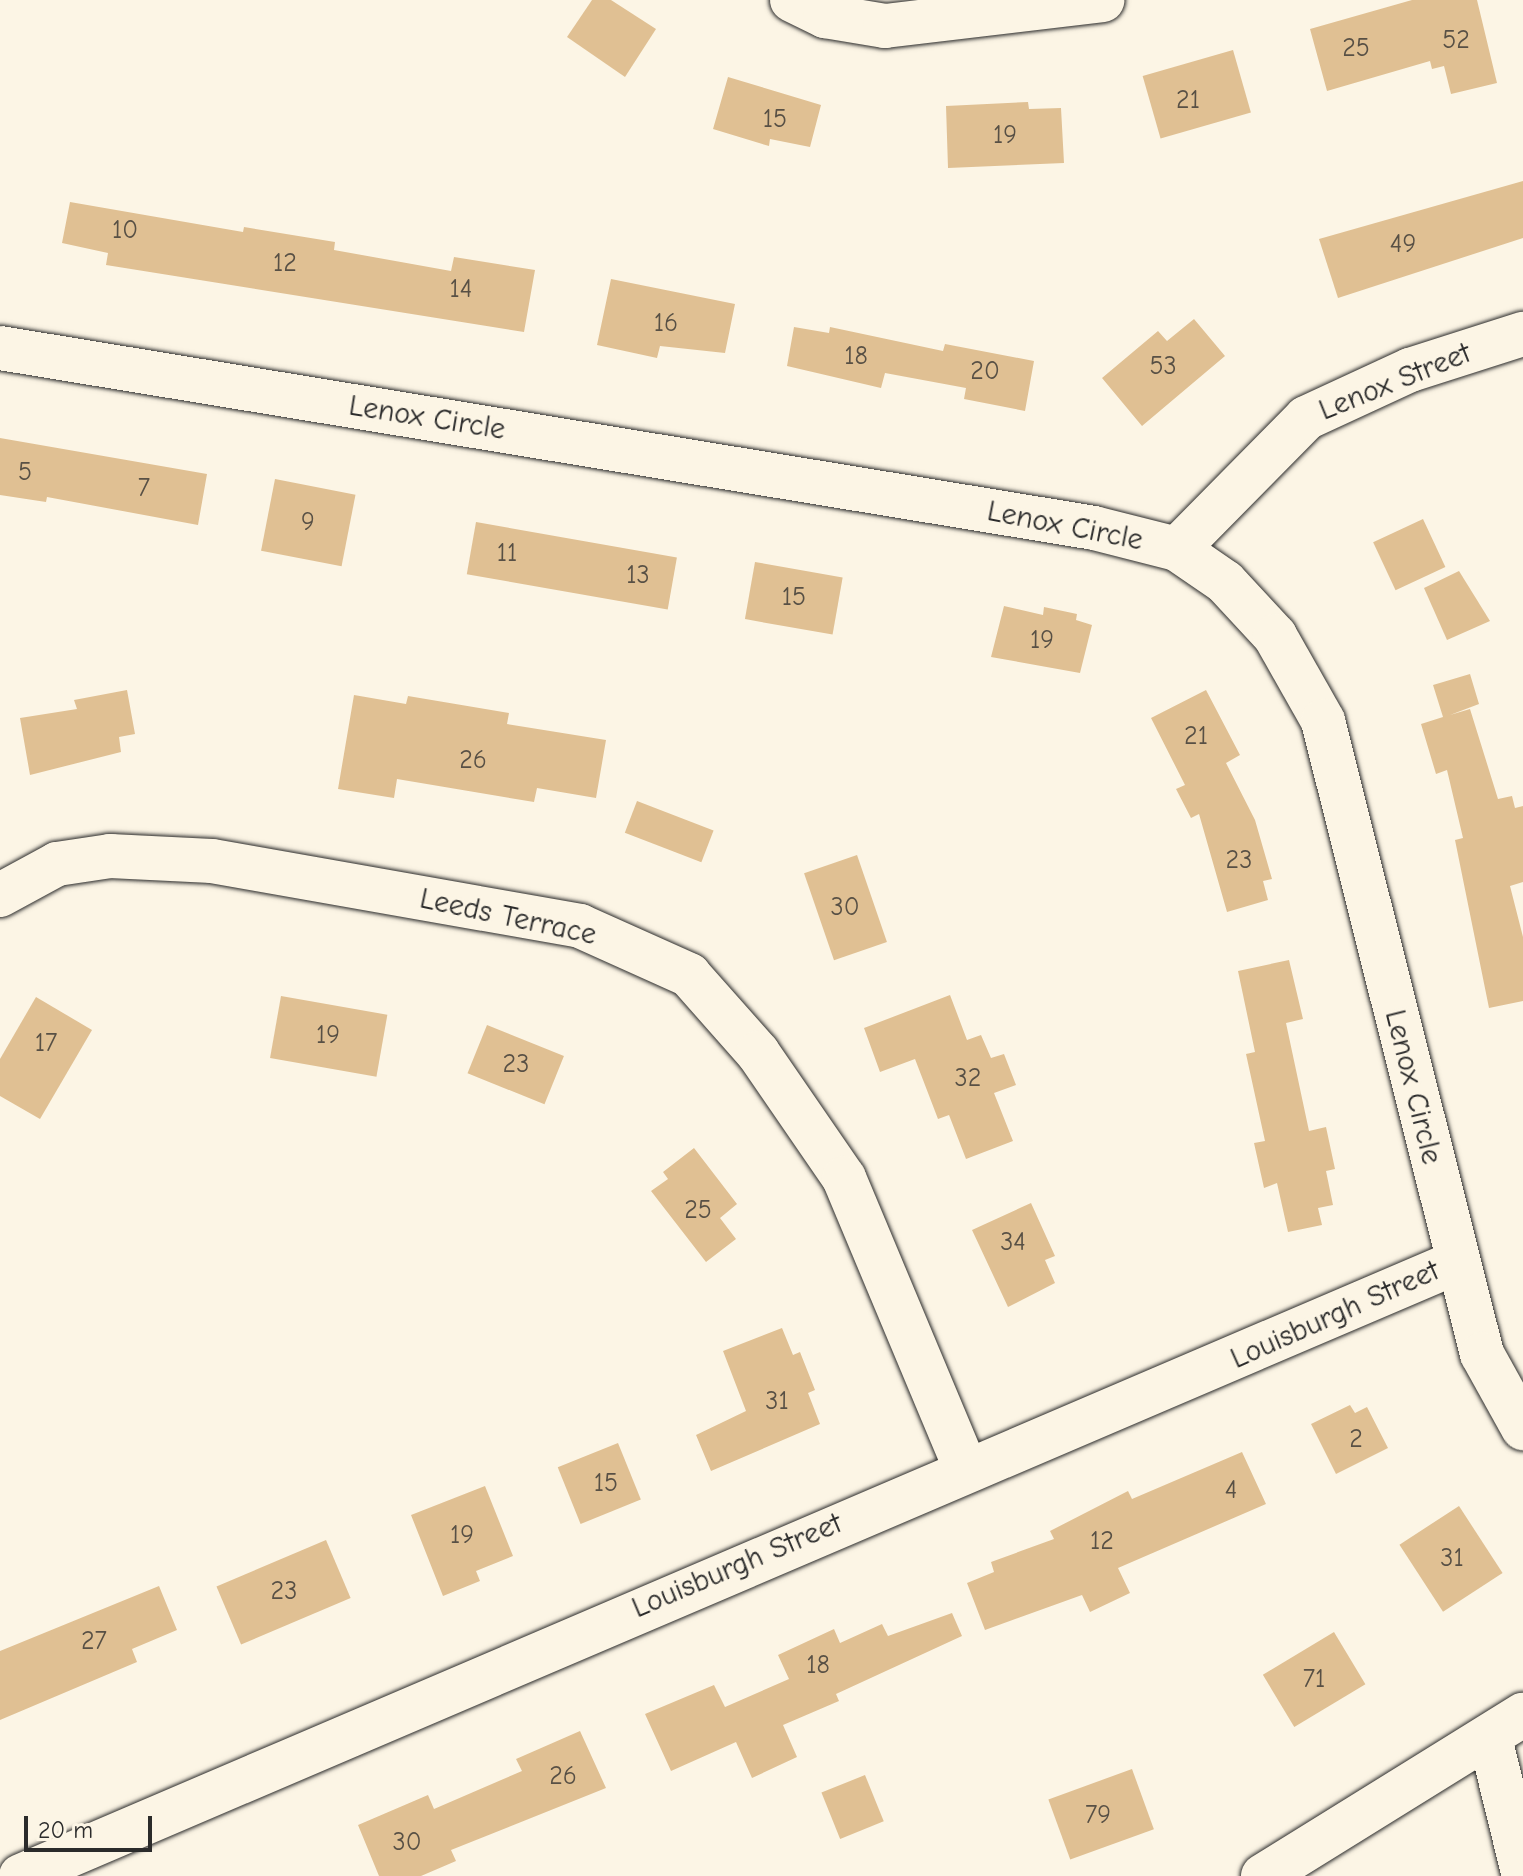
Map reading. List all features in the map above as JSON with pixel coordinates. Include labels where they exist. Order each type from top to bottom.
[{"type":"street","points":[[792,0],[825,16],[885,26],[1102,0]]},
{"type":"street","name":"Lenox Street","points":[[1177,549],[1306,418],[1410,370],[1523,334]]},
{"type":"street","name":"Lenox Circle","points":[[0,348],[1094,528],[1177,549],[1225,582],[1275,636],[1323,721],[1482,1354],[1523,1428]]},
{"type":"street","name":"Leeds Terrace","points":[[0,895],[57,864],[110,856],[212,861],[580,926],[689,975],[758,1053],[844,1178],[966,1469]]},
{"type":"street","name":"Louisburgh Street","points":[[21,1876],[966,1469],[1457,1262]]},
{"type":"street","points":[[1263,1876],[1507,1726],[1523,1872]]},
{"type":"building","points":[[592,0],[611,0],[656,29],[625,77],[567,37]]},
{"type":"building","points":[[1412,0],[1477,0],[1497,83],[1451,94],[1444,66],[1432,69],[1430,61],[1327,91],[1310,29]]},
{"type":"building","points":[[1233,50],[1251,112],[1161,138],[1143,76]]},
{"type":"building","points":[[728,77],[821,105],[810,147],[770,139],[769,146],[713,129]]},
{"type":"building","points":[[1028,102],[1029,109],[1061,108],[1064,163],[948,168],[946,106]]},
{"type":"building","points":[[1523,181],[1523,238],[1338,298],[1319,239]]},
{"type":"building","points":[[70,202],[243,232],[244,227],[335,242],[334,250],[451,271],[454,257],[535,270],[524,332],[106,265],[108,253],[62,243]]},
{"type":"building","points":[[611,279],[735,304],[725,353],[660,346],[657,358],[597,345]]},
{"type":"building","points":[[1194,319],[1225,356],[1142,426],[1102,378],[1158,331],[1167,341]]},
{"type":"building","points":[[794,327],[829,333],[830,327],[943,351],[945,344],[1034,361],[1025,411],[964,399],[966,388],[885,373],[881,388],[787,366]]},
{"type":"building","points":[[0,438],[207,474],[198,525],[47,497],[46,502],[0,495]]},
{"type":"building","points":[[275,479],[355,495],[342,566],[261,551]]},
{"type":"building","points":[[1423,519],[1445,567],[1396,590],[1373,542]]},
{"type":"building","points":[[476,522],[677,557],[668,610],[467,574]]},
{"type":"building","points":[[755,562],[843,577],[833,635],[745,619]]},
{"type":"building","points":[[1459,571],[1490,621],[1447,640],[1424,588]]},
{"type":"building","points":[[1004,606],[1043,615],[1044,607],[1077,614],[1076,620],[1092,625],[1080,673],[991,657]]},
{"type":"building","points":[[1470,674],[1479,704],[1450,715],[1470,709],[1498,799],[1512,796],[1515,808],[1523,806],[1523,882],[1510,886],[1523,937],[1523,1001],[1489,1008],[1455,840],[1463,838],[1447,770],[1436,774],[1421,724],[1443,717],[1433,685]]},
{"type":"building","points":[[127,690],[135,734],[119,737],[121,752],[30,775],[20,718],[77,709],[74,700]]},
{"type":"building","points":[[1206,690],[1240,755],[1226,763],[1255,820],[1272,879],[1263,881],[1268,900],[1227,912],[1199,814],[1191,818],[1176,789],[1185,785],[1151,718]]},
{"type":"building","points":[[354,695],[406,704],[408,696],[509,713],[507,724],[606,740],[596,798],[537,788],[534,802],[397,779],[394,798],[338,789]]},
{"type":"building","points":[[637,801],[714,830],[701,862],[625,833]]},
{"type":"building","points":[[857,855],[887,942],[834,960],[804,873]]},
{"type":"building","points":[[1289,960],[1303,1019],[1286,1023],[1309,1131],[1326,1127],[1335,1169],[1326,1171],[1333,1205],[1318,1208],[1322,1225],[1288,1232],[1277,1183],[1264,1188],[1254,1143],[1265,1141],[1246,1054],[1255,1052],[1238,971]]},
{"type":"building","points":[[950,995],[967,1040],[981,1035],[991,1058],[1004,1054],[1016,1085],[994,1093],[1013,1141],[966,1159],[949,1115],[938,1119],[915,1059],[880,1072],[864,1028]]},
{"type":"building","points":[[281,996],[387,1015],[376,1077],[270,1058]]},
{"type":"building","points":[[36,997],[92,1030],[40,1119],[0,1096],[0,1059]]},
{"type":"building","points":[[487,1025],[564,1056],[544,1104],[468,1073]]},
{"type":"building","points":[[694,1148],[737,1204],[720,1218],[736,1239],[706,1262],[651,1191],[668,1179],[663,1172]]},
{"type":"building","points":[[1031,1203],[1055,1256],[1045,1260],[1055,1283],[1008,1307],[972,1230]]},
{"type":"building","points":[[782,1328],[793,1355],[800,1352],[815,1390],[808,1393],[820,1424],[711,1471],[696,1435],[746,1411],[723,1351]]},
{"type":"building","points":[[1350,1405],[1355,1413],[1367,1407],[1388,1448],[1336,1474],[1311,1424]]},
{"type":"building","points":[[618,1443],[641,1500],[581,1524],[558,1467]]},
{"type":"building","points":[[1242,1452],[1266,1504],[1118,1568],[1130,1593],[1090,1612],[1082,1595],[985,1630],[967,1583],[994,1572],[991,1562],[1054,1539],[1050,1531],[1128,1491],[1132,1499]]},
{"type":"building","points":[[485,1486],[513,1556],[476,1571],[480,1581],[443,1596],[411,1515]]},
{"type":"building","points":[[1459,1506],[1503,1573],[1443,1612],[1399,1545]]},
{"type":"building","points":[[326,1540],[351,1598],[241,1644],[216,1586]]},
{"type":"building","points":[[159,1586],[177,1630],[132,1649],[137,1662],[0,1720],[0,1651]]},
{"type":"building","points":[[952,1613],[962,1636],[836,1694],[839,1701],[783,1725],[797,1757],[752,1778],[736,1742],[671,1771],[645,1714],[714,1685],[725,1707],[789,1679],[778,1655],[834,1629],[840,1643],[882,1624],[888,1636]]},
{"type":"building","points":[[1334,1632],[1365,1684],[1294,1727],[1263,1675]]},
{"type":"building","points":[[580,1731],[606,1788],[451,1850],[456,1861],[421,1876],[379,1876],[358,1825],[428,1795],[434,1809],[522,1771],[516,1759]]},
{"type":"building","points":[[1132,1769],[1154,1829],[1070,1860],[1048,1799]]},
{"type":"building","points":[[865,1775],[884,1821],[840,1839],[821,1793]]}]
